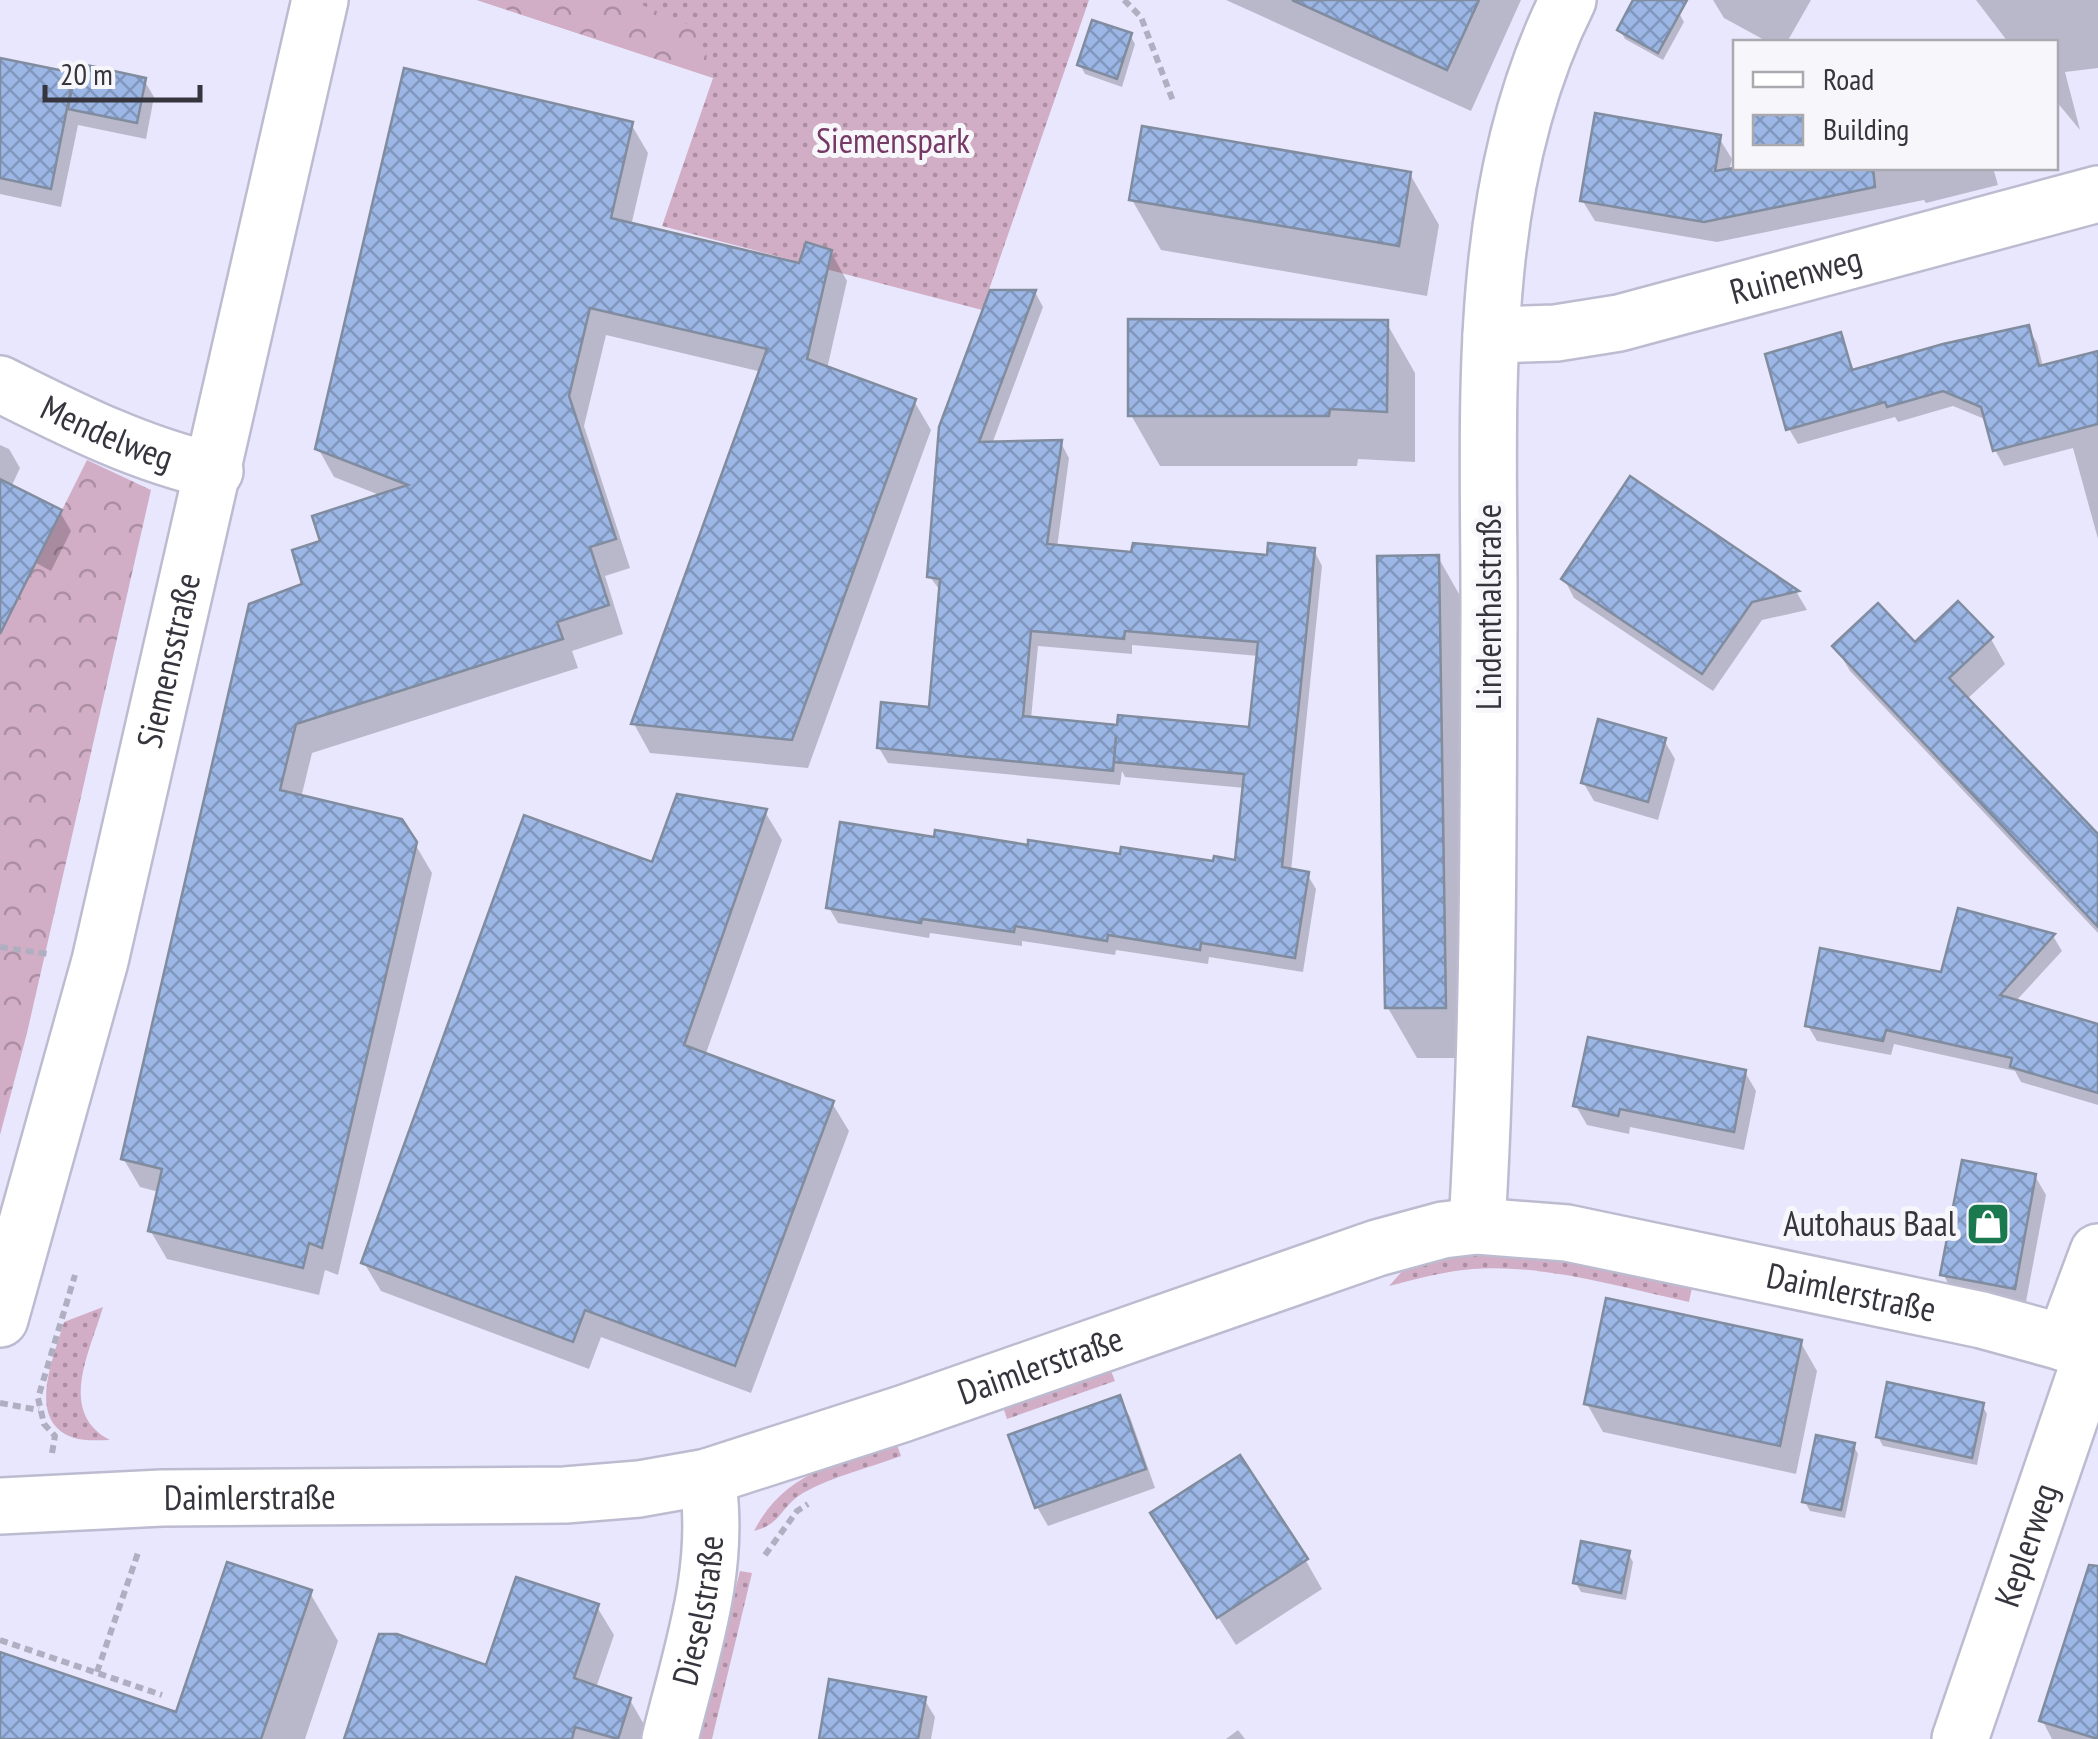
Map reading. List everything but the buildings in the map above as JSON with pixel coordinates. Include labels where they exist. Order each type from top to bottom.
[{"type":"street","name":"Siemensstraße","points":[[0,1319],[100,960],[320,0]]},
{"type":"street","name":"Lindenthalstraße","points":[[1477,1226],[1487,1065],[1491,335],[1498,237],[1508,172],[1532,87],[1568,0]]},
{"type":"street","name":"Ruinenweg","points":[[1491,335],[1556,333],[1619,323],[2098,194]]},
{"type":"street","name":"Mendelweg","points":[[0,384],[91,429],[166,460],[214,471]]},
{"type":"street","name":"Daimlerstraße","points":[[22,1505],[162,1498],[565,1495],[639,1489],[708,1477],[902,1414],[1408,1238],[1477,1226],[1567,1233],[1982,1320],[2085,1348]]},
{"type":"street","points":[[2085,1348],[2098,1252]]},
{"type":"street","name":"Keplerweg","points":[[1960,1739],[2085,1348]]},
{"type":"street","name":"Dieselstraße","points":[[670,1739],[704,1604],[712,1547],[708,1477]]},
{"type":"path","points":[[1124,0],[1141,16],[1174,101]]},
{"type":"path","points":[[22,1505],[55,1436],[44,1424],[39,1410],[40,1384],[75,1275]]},
{"type":"path","points":[[0,1403],[39,1410]]},
{"type":"path","points":[[764,1557],[797,1511],[822,1495]]},
{"type":"path","points":[[97,1672],[141,1544]]},
{"type":"path","points":[[0,1640],[162,1695]]},
{"type":"green space","name":"Siemenspark","points":[[477,0],[1089,0],[982,310],[662,226],[713,78]]},
{"type":"green space","points":[[477,0],[630,0],[697,28],[714,78]]},
{"type":"green space","points":[[87,460],[151,490],[27,1033],[0,1135],[0,634]]},
{"type":"green space","points":[[1518,1254],[1560,1259],[1692,1288],[1689,1302],[1582,1278],[1500,1268],[1452,1272],[1389,1286],[1406,1267],[1471,1255]]},
{"type":"green space","points":[[103,1307],[86,1361],[81,1397],[94,1428],[110,1440],[78,1439],[61,1431],[51,1420],[47,1405],[50,1371],[64,1322]]},
{"type":"green space","points":[[1109,1366],[1115,1381],[1007,1419],[1002,1404]]},
{"type":"green space","points":[[896,1442],[901,1456],[815,1487],[795,1498],[776,1520],[754,1531],[780,1495],[814,1472]]},
{"type":"green space","points":[[740,1571],[752,1573],[712,1739],[699,1739]]},
{"type":"place","name":"Autohaus Baal","points":[[1988,1224]]}]
